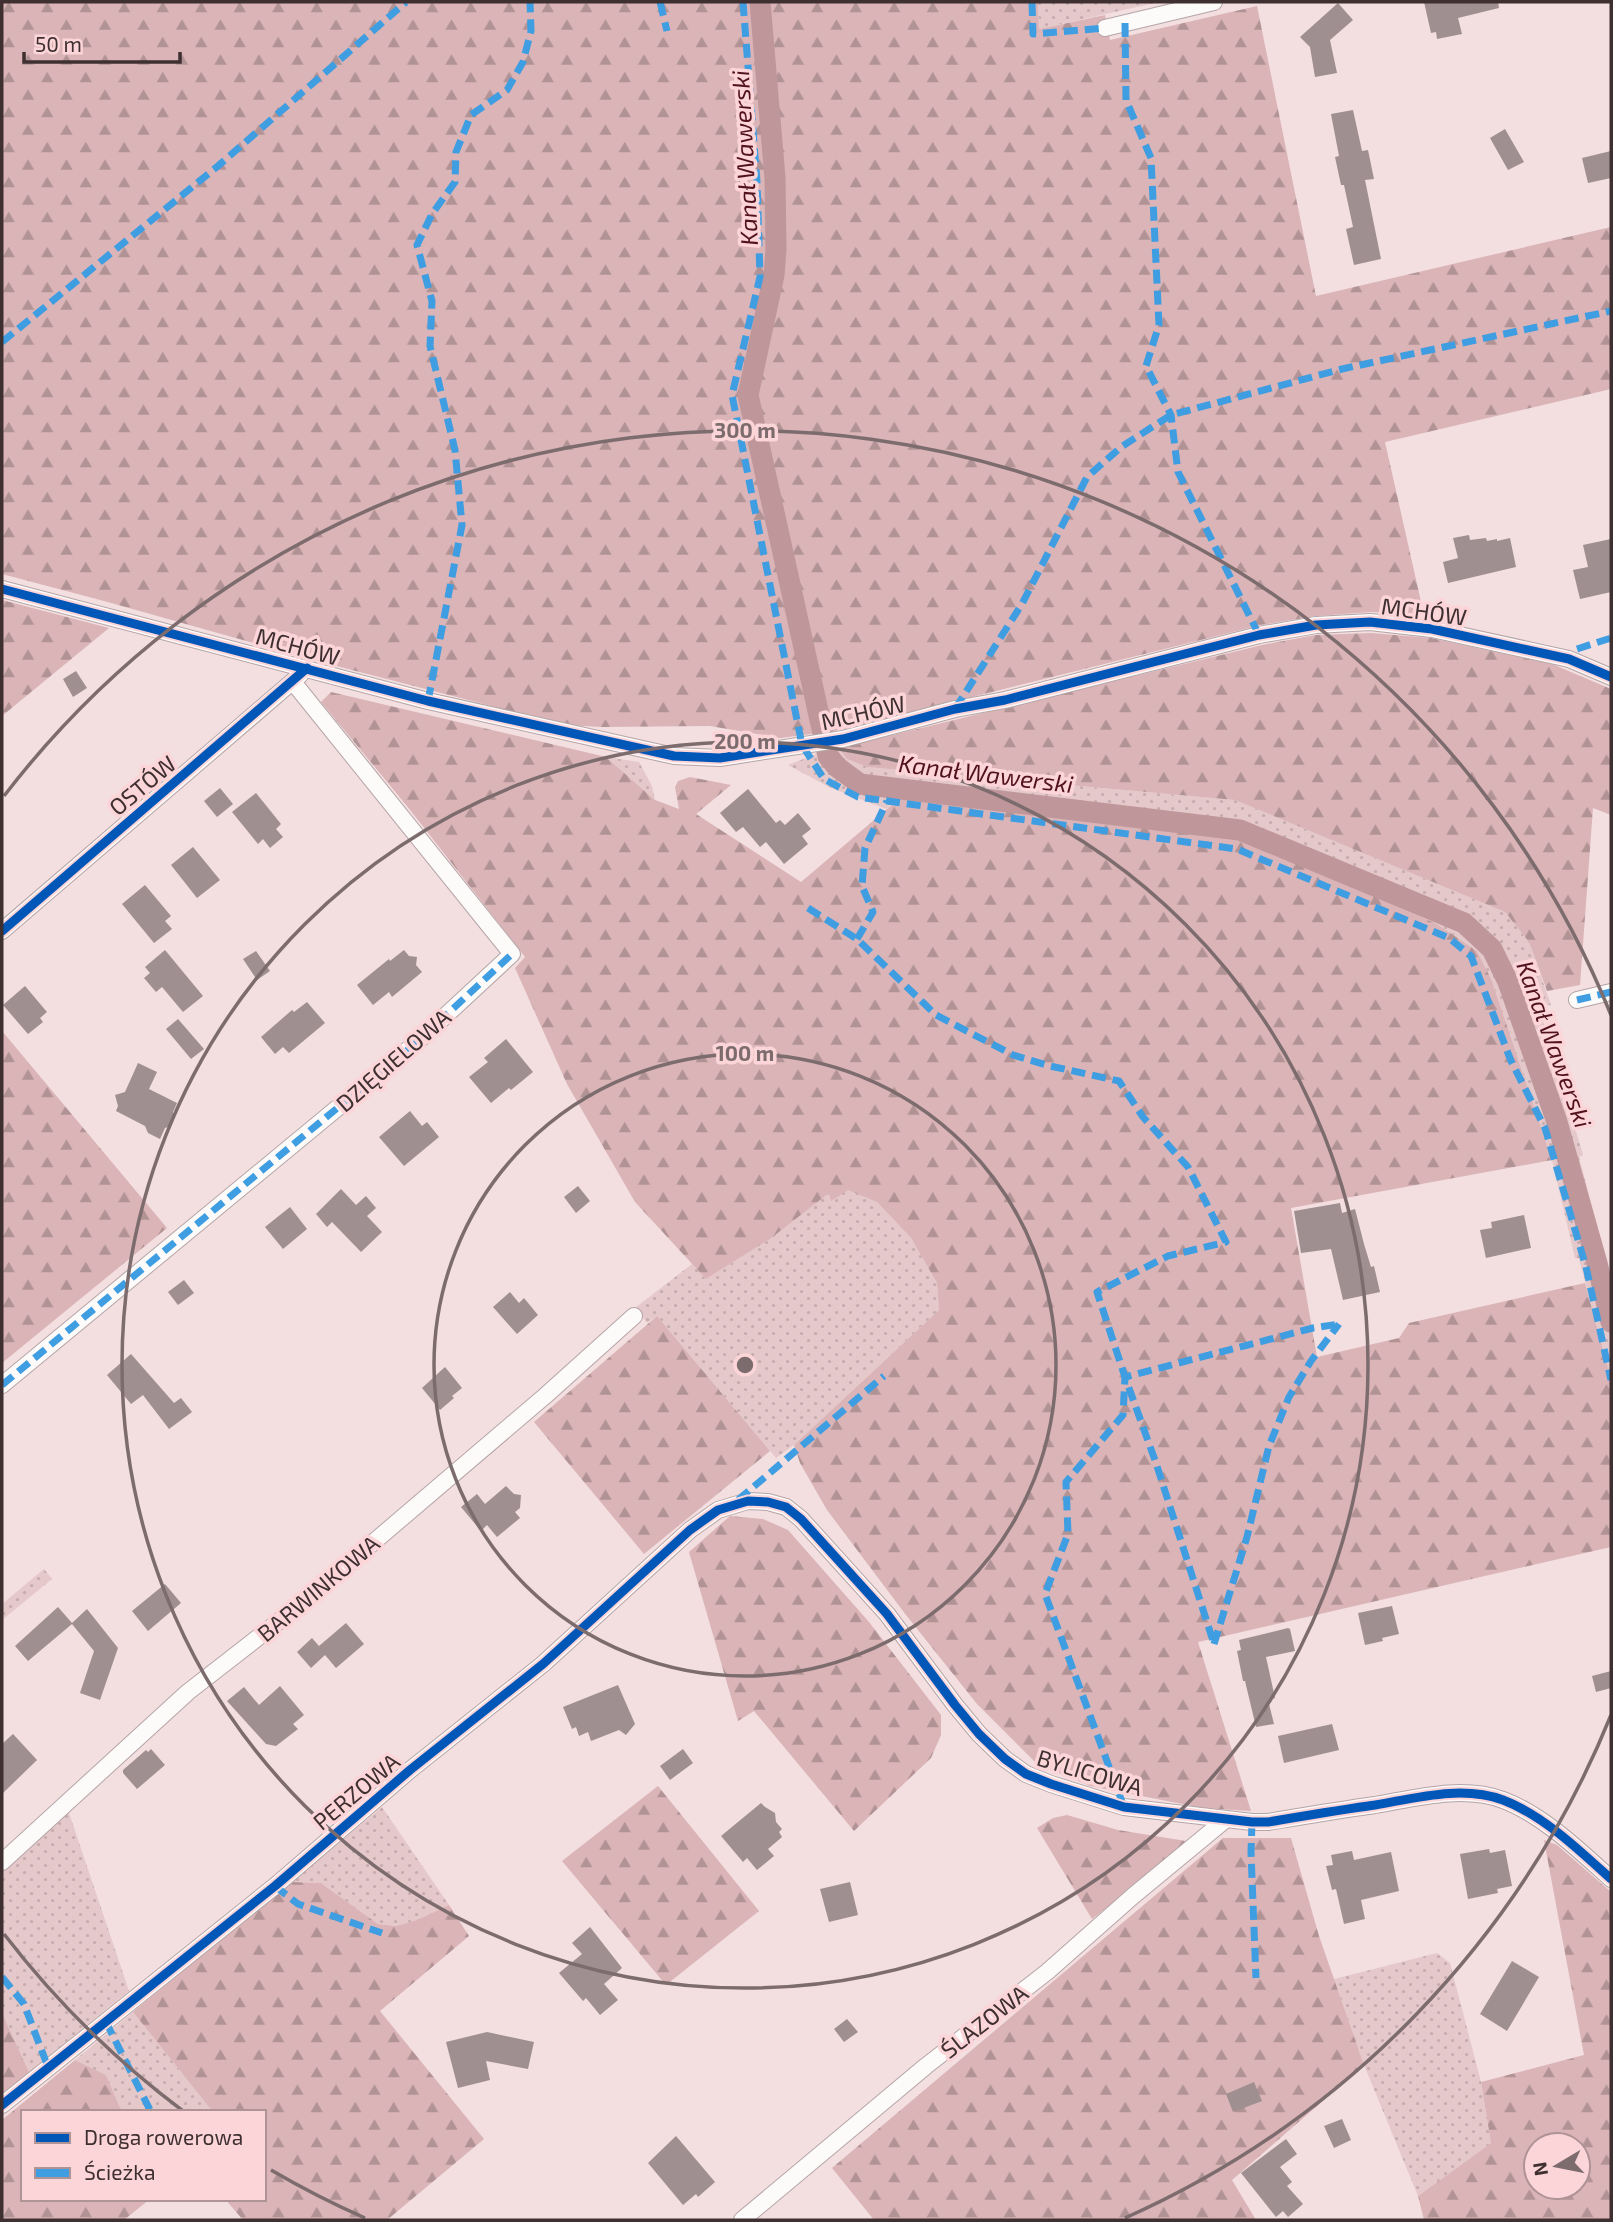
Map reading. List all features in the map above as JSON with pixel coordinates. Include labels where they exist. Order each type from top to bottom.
[{"type":"street","points":[[1105,28],[1214,2]]},
{"type":"street","name":"MCHÓW","points":[[2,589],[428,701],[674,756],[720,758],[843,739],[1259,635],[1316,625],[1370,622],[1432,629],[1569,659],[1611,677]]},
{"type":"street","name":"OSTÓW","points":[[2,931],[307,668]]},
{"type":"street","name":"DZIĘGIELOWA","points":[[2,1385],[416,1043],[512,954],[293,682]]},
{"type":"street","points":[[1577,1000],[1611,992]]},
{"type":"street","name":"BARWINKOWA","points":[[2,1862],[188,1692],[301,1604],[545,1396],[634,1316]]},
{"type":"street","name":"BYLICOWA","points":[[732,1505],[768,1502],[786,1507],[801,1519],[887,1614],[979,1734],[1005,1759],[1027,1774],[1124,1807],[1225,1820],[1268,1822],[1446,1794],[1477,1794],[1503,1800],[1528,1814],[1567,1839],[1611,1879]]},
{"type":"street","name":"PERZOWA","points":[[2,2105],[275,1886],[410,1770],[543,1664],[690,1530],[718,1510],[732,1505]]},
{"type":"street","name":"ŚLAZOWA","points":[[742,2220],[926,2066],[1047,1972],[1225,1820]]},
{"type":"shaded area","points":[[1038,2],[1159,2],[1039,29]]},
{"type":"shaded area","points":[[839,748],[847,759],[867,767],[1235,800],[1505,912],[1529,942],[1551,1005],[1539,1007],[1583,1155],[1579,1157],[1611,1278],[1611,1378],[1579,1259],[1575,1258],[1552,1160],[1492,981],[1477,951],[1437,924],[1267,847],[1236,839],[900,798],[886,809],[831,788],[788,765]]},
{"type":"shaded area","points":[[606,757],[639,762],[652,786],[655,800]]},
{"type":"shaded area","points":[[848,1189],[877,1202],[911,1238],[937,1283],[939,1310],[794,1445],[776,1458],[657,1316],[647,1323],[635,1308],[692,1264],[706,1279],[770,1239],[829,1192],[831,1200]]},
{"type":"shaded area","points":[[44,1569],[52,1579],[2,1620],[2,1604]]},
{"type":"shaded area","points":[[67,1807],[129,1991],[29,2072],[2,2013],[2,1870]]},
{"type":"shaded area","points":[[382,1807],[449,1905],[417,1920],[396,1926],[378,1924],[321,1883],[291,1882]]},
{"type":"shaded area","points":[[1437,1953],[1450,1963],[1481,2082],[1491,2143],[1418,2196],[1364,2065],[1334,1979]]},
{"type":"shaded area","points":[[133,2012],[211,2110],[121,2110],[106,2075],[75,2060]]},
{"type":"green space","points":[[2,2],[1038,2],[1039,29],[1105,15],[1110,40],[1257,6],[1316,296],[1611,227],[1611,389],[1385,442],[1424,615],[1371,612],[1316,616],[1261,625],[840,730],[781,738],[710,726],[565,725],[317,661],[2,574]]},
{"type":"green space","points":[[2,600],[109,628],[2,716]]},
{"type":"green space","points":[[1371,633],[1431,638],[1552,664],[1611,689],[1611,815],[1593,808],[1580,985],[1547,991],[1529,942],[1505,912],[1235,800],[867,767],[847,759],[839,748],[1262,645],[1315,635]]},
{"type":"green space","points":[[331,692],[606,757],[655,800],[679,809],[675,787],[678,781],[690,777],[731,785],[696,814],[801,882],[900,798],[1236,839],[1267,847],[1437,924],[1477,951],[1492,981],[1552,1160],[1291,1208],[1317,1357],[1399,1338],[1409,1323],[1585,1283],[1611,1378],[1611,1547],[1198,1642],[1251,1811],[1203,1808],[1090,1786],[1037,1764],[977,1704],[906,1615],[827,1510],[800,1463],[794,1445],[939,1310],[937,1283],[911,1238],[877,1202],[848,1190],[831,1201],[829,1193],[770,1239],[706,1279],[635,1202],[567,1084],[515,968],[525,957],[407,806],[321,702]]},
{"type":"green space","points":[[2,1031],[167,1228],[2,1363]]},
{"type":"green space","points":[[657,1316],[770,1451],[644,1554],[534,1422]]},
{"type":"green space","points":[[730,1516],[763,1519],[788,1530],[869,1622],[941,1715],[941,1735],[931,1758],[854,1831],[754,1711],[738,1721],[689,1552]]},
{"type":"green space","points":[[658,1786],[759,1911],[666,1985],[562,1861]]},
{"type":"green space","points":[[1067,1815],[1118,1830],[1192,1842],[1092,1919],[1037,1828],[1053,1818]]},
{"type":"green space","points":[[1223,1838],[1291,1838],[1319,1936],[1364,2065],[1232,2180],[1256,2220],[874,2220],[832,2168]]},
{"type":"green space","points":[[1544,1840],[1557,1845],[1611,1892],[1611,2220],[1424,2220],[1418,2196],[1491,2143],[1481,2082],[1584,2055]]},
{"type":"green space","points":[[291,1882],[321,1883],[378,1924],[396,1926],[417,1920],[449,1905],[469,1936],[380,2011],[484,2139],[387,2220],[243,2220],[227,2201],[266,2201],[266,2110],[211,2110],[133,2012]]},
{"type":"green space","points":[[2,2013],[29,2072],[2,2094]]},
{"type":"green space","points":[[75,2060],[106,2075],[121,2110],[21,2110],[21,2201],[148,2201],[124,2220],[2,2220],[2,2120]]},
{"type":"building","points":[[1424,2],[1498,2],[1499,8],[1458,18],[1462,34],[1437,39],[1436,32],[1431,33]]},
{"type":"building","points":[[1338,3],[1353,20],[1330,40],[1337,73],[1315,77],[1310,47],[1300,37]]},
{"type":"building","points":[[1353,110],[1362,151],[1368,150],[1374,179],[1365,180],[1381,259],[1354,265],[1346,229],[1353,227],[1335,157],[1339,156],[1331,114]]},
{"type":"building","points":[[1505,129],[1524,162],[1508,170],[1490,138]]},
{"type":"building","points":[[1611,151],[1611,178],[1588,183],[1582,158]]},
{"type":"building","points":[[1469,535],[1470,540],[1486,538],[1487,541],[1497,541],[1510,538],[1516,567],[1448,583],[1443,562],[1458,558],[1453,538]]},
{"type":"building","points":[[1611,539],[1611,592],[1580,599],[1573,570],[1588,567],[1583,545]]},
{"type":"building","points":[[76,671],[87,688],[73,697],[63,679]]},
{"type":"building","points":[[220,788],[233,804],[217,817],[204,801]]},
{"type":"building","points":[[748,789],[776,823],[780,820],[785,825],[798,813],[811,829],[802,836],[808,844],[784,864],[766,842],[760,847],[743,827],[736,832],[720,813]]},
{"type":"building","points":[[256,793],[281,824],[276,829],[283,837],[270,848],[263,839],[258,844],[232,812]]},
{"type":"building","points":[[193,847],[220,880],[197,898],[171,865]]},
{"type":"building","points":[[145,885],[171,916],[165,921],[172,929],[154,943],[122,904]]},
{"type":"building","points":[[165,950],[203,996],[183,1012],[162,987],[156,992],[144,978],[150,973],[145,967]]},
{"type":"building","points":[[404,950],[409,956],[417,957],[416,965],[422,972],[392,997],[389,992],[373,1005],[357,985]]},
{"type":"building","points":[[256,951],[270,971],[257,980],[243,959]]},
{"type":"building","points":[[25,986],[47,1012],[40,1018],[43,1022],[28,1034],[3,1005]]},
{"type":"building","points":[[307,1002],[325,1023],[289,1053],[283,1047],[275,1054],[261,1037],[292,1010],[294,1012]]},
{"type":"building","points":[[178,1019],[204,1049],[191,1059],[166,1029]]},
{"type":"building","points":[[506,1039],[533,1072],[491,1103],[469,1077],[488,1062],[484,1058]]},
{"type":"building","points":[[138,1063],[157,1072],[149,1089],[177,1103],[171,1126],[165,1128],[160,1139],[148,1133],[145,1126],[116,1111],[118,1106],[115,1095],[125,1092]]},
{"type":"building","points":[[410,1111],[422,1126],[427,1122],[439,1137],[404,1166],[379,1137]]},
{"type":"building","points":[[578,1186],[590,1201],[576,1213],[564,1197]]},
{"type":"building","points":[[341,1189],[356,1205],[366,1196],[376,1208],[367,1216],[382,1232],[361,1252],[332,1222],[327,1227],[316,1214]]},
{"type":"building","points":[[1340,1203],[1342,1213],[1355,1209],[1380,1292],[1343,1300],[1331,1249],[1301,1253],[1294,1211]]},
{"type":"building","points":[[290,1207],[307,1229],[283,1249],[265,1227]]},
{"type":"building","points":[[1524,1215],[1531,1248],[1486,1258],[1480,1230],[1492,1228],[1491,1222]]},
{"type":"building","points":[[184,1280],[194,1293],[178,1305],[168,1292]]},
{"type":"building","points":[[510,1292],[519,1303],[524,1298],[538,1315],[517,1334],[493,1307]]},
{"type":"building","points":[[131,1354],[174,1403],[181,1398],[192,1412],[169,1429],[143,1395],[131,1404],[107,1375]]},
{"type":"building","points":[[445,1367],[462,1388],[440,1410],[422,1388]]},
{"type":"building","points":[[506,1486],[514,1494],[521,1495],[520,1508],[515,1512],[520,1518],[497,1537],[487,1525],[481,1531],[461,1507],[477,1494],[485,1504]]},
{"type":"building","points":[[165,1584],[181,1603],[148,1631],[132,1611]]},
{"type":"building","points":[[1392,1606],[1399,1634],[1365,1645],[1358,1613]]},
{"type":"building","points":[[58,1607],[72,1623],[87,1609],[118,1648],[100,1700],[80,1693],[94,1651],[72,1624],[28,1661],[15,1646]]},
{"type":"building","points":[[346,1623],[364,1644],[336,1668],[325,1655],[311,1668],[297,1652],[312,1638],[319,1646]]},
{"type":"building","points":[[1288,1628],[1295,1651],[1266,1657],[1275,1698],[1268,1700],[1274,1724],[1256,1727],[1237,1651],[1241,1650],[1239,1640]]},
{"type":"building","points":[[1611,1671],[1611,1688],[1596,1692],[1592,1676]]},
{"type":"building","points":[[618,1685],[635,1724],[626,1735],[619,1730],[591,1741],[588,1732],[579,1736],[576,1727],[572,1729],[563,1707]]},
{"type":"building","points":[[280,1686],[304,1715],[293,1724],[298,1729],[276,1746],[266,1744],[227,1701],[244,1687],[259,1705]]},
{"type":"building","points":[[1332,1724],[1339,1750],[1284,1763],[1278,1736]]},
{"type":"building","points":[[13,1734],[37,1760],[2,1794],[2,1744]]},
{"type":"building","points":[[151,1749],[165,1765],[137,1789],[123,1770],[146,1750],[148,1752]]},
{"type":"building","points":[[683,1749],[693,1763],[670,1780],[660,1766]]},
{"type":"building","points":[[761,1803],[775,1813],[776,1822],[782,1829],[779,1832],[782,1837],[768,1849],[774,1856],[757,1870],[747,1858],[743,1862],[721,1836]]},
{"type":"building","points":[[1489,1849],[1490,1853],[1505,1850],[1512,1886],[1497,1889],[1498,1893],[1468,1899],[1460,1854]]},
{"type":"building","points":[[1352,1851],[1354,1860],[1391,1852],[1399,1891],[1361,1900],[1365,1919],[1344,1924],[1336,1889],[1332,1890],[1326,1866],[1333,1865],[1331,1855]]},
{"type":"building","points":[[850,1882],[858,1915],[829,1922],[820,1889]]},
{"type":"building","points":[[590,1927],[622,1968],[604,1984],[618,2000],[600,2015],[586,1998],[583,2001],[559,1973],[582,1954],[572,1943]]},
{"type":"building","points":[[1512,1961],[1539,1977],[1507,2031],[1480,2014]]},
{"type":"building","points":[[847,2019],[858,2032],[844,2042],[834,2029]]},
{"type":"building","points":[[487,2032],[534,2042],[528,2069],[486,2061],[490,2080],[458,2088],[446,2042]]},
{"type":"building","points":[[1254,2082],[1262,2101],[1233,2112],[1226,2094]]},
{"type":"building","points":[[1342,2119],[1351,2140],[1334,2148],[1324,2126]]},
{"type":"building","points":[[676,2136],[715,2182],[698,2197],[696,2194],[683,2205],[648,2163]]},
{"type":"building","points":[[1286,2139],[1297,2154],[1280,2167],[1292,2182],[1287,2186],[1303,2204],[1288,2217],[1283,2211],[1276,2217],[1241,2173]]},
{"type":"waterway","name":"Kanał Wawerski","points":[[760,2],[775,178],[776,250],[774,275],[748,395],[828,756],[837,767],[860,784],[1240,830],[1464,923],[1492,949],[1508,982],[1557,1122],[1611,1322]]},
{"type":"marked path","points":[[2,342],[218,166],[406,2]]},
{"type":"marked path","points":[[428,701],[462,525],[455,450],[430,346],[432,301],[417,245],[432,214],[455,182],[456,152],[471,115],[507,90],[523,62],[531,31],[530,2]]},
{"type":"marked path","points":[[660,2],[667,31]]},
{"type":"marked path","points":[[743,2],[757,182],[760,277],[732,395],[802,745],[824,779],[858,797],[1237,849],[1449,938],[1471,956],[1511,1061],[1545,1128],[1586,1267],[1611,1380]]},
{"type":"marked path","points":[[1032,2],[1033,34],[1105,28]]},
{"type":"marked path","points":[[1125,23],[1126,100],[1151,158],[1159,325],[1146,366],[1171,415],[1178,472],[1259,635]]},
{"type":"marked path","points":[[955,709],[1022,604],[1087,477],[1121,447],[1171,415],[1342,369],[1611,311]]},
{"type":"marked path","points":[[1577,649],[1611,638]]},
{"type":"marked path","points":[[857,939],[873,912],[862,886],[865,848],[887,801]]},
{"type":"marked path","points":[[808,908],[857,939],[936,1015],[1013,1055],[1119,1081],[1143,1117],[1188,1167],[1226,1242],[1168,1256],[1097,1292],[1214,1644]]},
{"type":"marked path","points":[[2,1385],[416,1043],[512,954]]},
{"type":"marked path","points":[[1577,1000],[1611,992]]},
{"type":"marked path","points":[[1214,1644],[1247,1537],[1269,1446],[1289,1397],[1311,1361],[1339,1324]]},
{"type":"marked path","points":[[1124,1807],[1045,1594],[1068,1534],[1066,1482],[1123,1415],[1125,1377],[1313,1328],[1339,1324]]},
{"type":"marked path","points":[[738,1500],[884,1376]]},
{"type":"marked path","points":[[1252,1822],[1256,1978]]},
{"type":"marked path","points":[[275,1886],[298,1904],[382,1933]]},
{"type":"marked path","points":[[2,1977],[24,2004],[48,2067]]},
{"type":"marked path","points":[[106,2022],[150,2110]]},
{"type":"cycle path","points":[[2,589],[428,701],[674,756],[720,758],[843,739],[1259,635],[1316,625],[1370,622],[1432,629],[1569,659],[1611,677]]},
{"type":"cycle path","points":[[2,931],[307,668]]},
{"type":"cycle path","points":[[2,2105],[275,1886],[410,1770],[543,1664],[690,1530],[718,1510],[748,1501],[768,1502],[786,1507],[801,1519],[887,1614],[979,1734],[1005,1759],[1026,1774],[1124,1807],[1252,1822],[1268,1822],[1439,1794],[1471,1793],[1503,1800],[1547,1824],[1611,1879]]}]
